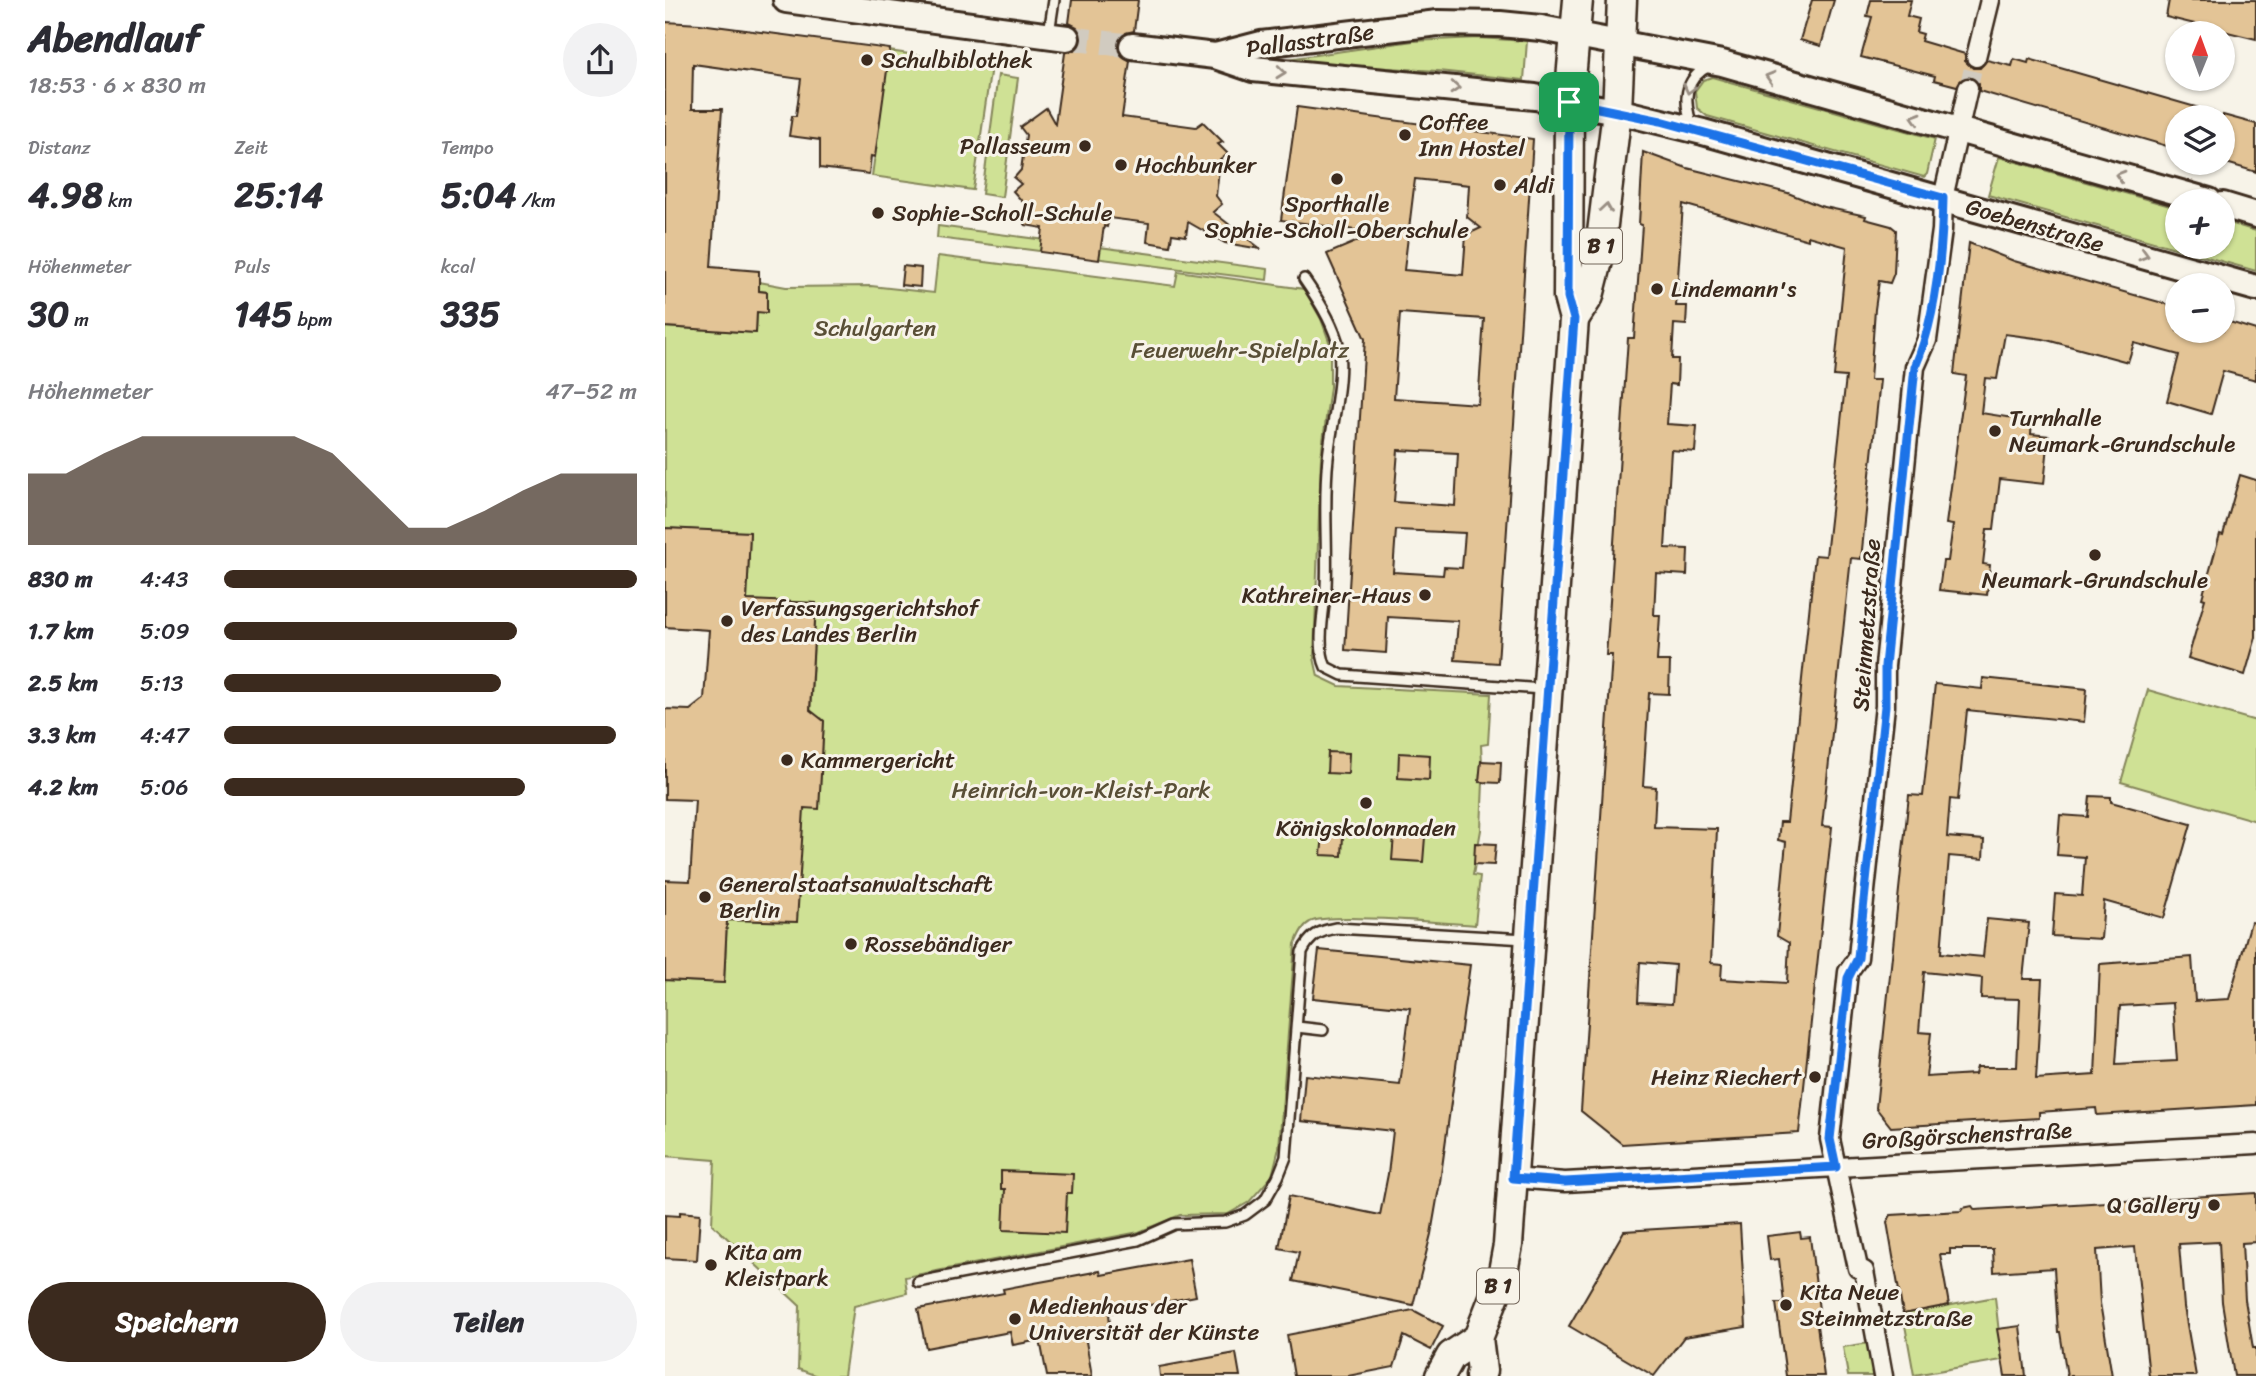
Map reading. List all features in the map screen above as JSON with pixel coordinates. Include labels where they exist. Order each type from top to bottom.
[{"type":"main road","points":[[786,0],[1058,37]]},
{"type":"main road","name":"B 1","points":[[1480,1376],[1482,1371],[1478,1338],[1503,1269],[1513,1178],[1574,319],[1568,297],[1569,102],[1578,0]]},
{"type":"main road","name":"B 1","points":[[1574,319],[1590,296],[1599,257],[1617,111],[1622,0]]},
{"type":"main road","name":"Pallasstraße","points":[[1215,56],[1261,44],[1438,23],[1500,24],[1574,34]]},
{"type":"main road","points":[[1574,34],[1717,62],[2166,189]]},
{"type":"main road","name":"Pallasstraße","points":[[1132,46],[1215,56],[1253,69],[1569,102]]},
{"type":"main road","name":"Goebenstraße","points":[[1569,102],[1694,129],[2256,288]]},
{"type":"main road","points":[[2235,209],[2256,215]]},
{"type":"main road","name":"B 1","points":[[1440,1376],[1451,1356],[1478,1338]]},
{"type":"street","points":[[1976,57],[1990,0]]},
{"type":"street","name":"Steinmetzstraße","points":[[1883,1376],[1864,1271],[1858,1268],[1830,1139],[1849,972],[1858,958],[1861,934],[1885,706],[1885,666],[1915,367],[1927,340],[1942,230],[1943,198],[1968,88]]},
{"type":"street","name":"Großgörschenstraße","points":[[1513,1178],[1565,1182],[2256,1144]]},
{"type":"lane","points":[[1054,0],[1058,37]]},
{"type":"lane","points":[[1694,129],[1686,102],[1689,85],[1697,72],[1717,62]]},
{"type":"lane","points":[[1304,279],[1324,310],[1338,343],[1338,388],[1328,458],[1325,525],[1327,570],[1322,653],[1326,667],[1342,675],[1547,689]]},
{"type":"lane","points":[[918,1282],[1138,1240],[1174,1224],[1224,1222],[1245,1214],[1265,1200],[1286,1157],[1302,952],[1307,942],[1321,930],[1336,928],[1529,939]]},
{"type":"lane","points":[[1297,1027],[1324,1030]]},
{"type":"lane","points":[[1286,1157],[1297,1160]]},
{"type":"green space","points":[[1478,38],[1527,41],[1524,80],[1438,71],[1288,62],[1287,59],[1413,41]]},
{"type":"green space","points":[[889,51],[991,66],[973,190],[872,176]]},
{"type":"green space","points":[[998,75],[1018,78],[1002,197],[982,194]]},
{"type":"green space","points":[[1712,77],[1935,139],[1927,174],[1924,177],[1707,116],[1697,108],[1695,91],[1703,80]]},
{"type":"green space","points":[[1999,157],[2165,205],[2165,245],[1988,195]]},
{"type":"green space","points":[[2235,225],[2256,231],[2256,271],[2214,259],[2235,259]]},
{"type":"green space","points":[[938,226],[1268,269],[1267,280],[937,238]]},
{"type":"green space","name":"Heinrich-von-Kleist-Park","points":[[938,256],[1175,286],[1178,271],[1304,289],[1321,319],[1330,344],[1330,387],[1321,457],[1314,658],[1318,676],[1339,686],[1491,694],[1488,744],[1481,745],[1481,830],[1473,875],[1480,876],[1475,925],[1340,918],[1321,919],[1305,926],[1295,944],[1279,1148],[1272,1176],[1249,1202],[1228,1214],[1180,1215],[1139,1232],[905,1277],[907,1293],[854,1306],[844,1376],[817,1376],[798,1369],[800,1306],[712,1224],[715,1160],[665,1156],[665,980],[724,983],[727,920],[804,808],[819,805],[824,721],[821,718],[810,718],[816,604],[747,600],[750,533],[665,528],[665,327],[756,333],[757,312],[767,312],[767,292],[758,291],[759,282],[786,287],[871,286],[934,293]]},
{"type":"green space","points":[[2148,690],[2256,721],[2256,821],[2121,782]]},
{"type":"green space","points":[[1995,1297],[2002,1360],[1914,1375],[1903,1314]]},
{"type":"green space","points":[[1869,1343],[1874,1376],[1848,1376],[1843,1347]]},
{"type":"building","name":"Hochbunker","points":[[1072,0],[1138,0],[1134,31],[1126,33],[1117,44],[1119,52],[1130,61],[1122,117],[1196,127],[1203,122],[1223,142],[1218,144],[1228,154],[1220,160],[1216,196],[1222,204],[1213,212],[1261,249],[1225,243],[1188,222],[1186,236],[1172,234],[1170,246],[1147,242],[1149,223],[1109,218],[1107,227],[1104,226],[1099,260],[1040,252],[1043,228],[1025,225],[1028,208],[1013,191],[1021,184],[1014,178],[1021,170],[1026,135],[1020,127],[1046,108],[1055,124],[1065,53],[1078,48],[1082,39],[1077,27],[1069,23]]},
{"type":"building","points":[[1812,0],[1834,0],[1821,46],[1800,40]]},
{"type":"building","points":[[1871,0],[1911,0],[1907,16],[1919,19],[1916,32],[1923,34],[1921,41],[1965,54],[1965,61],[1973,68],[1980,68],[1987,60],[2012,66],[2014,59],[2028,63],[2029,59],[2189,105],[2165,105],[2165,145],[1979,91],[1979,84],[1971,77],[1964,77],[1957,86],[1934,80],[1935,76],[1861,57],[1872,17],[1867,16]]},
{"type":"building","points":[[2169,0],[2256,0],[2256,39],[2235,34],[2235,21],[2182,21],[2166,17]]},
{"type":"building","points":[[665,22],[700,24],[890,49],[875,157],[871,156],[869,174],[820,168],[820,140],[789,136],[792,116],[796,116],[801,79],[693,64],[692,109],[722,109],[711,267],[759,271],[759,291],[767,292],[767,313],[757,312],[756,333],[665,327]]},
{"type":"building","points":[[1297,107],[1533,139],[1498,663],[1455,660],[1458,621],[1388,617],[1386,653],[1345,650],[1365,339],[1327,254],[1377,233],[1281,220]],"holes":[[[1415,179],[1469,185],[1467,217],[1481,228],[1466,235],[1463,275],[1404,270]],[[1400,313],[1484,319],[1478,404],[1394,398]],[[1398,450],[1458,453],[1455,506],[1394,502]],[[1396,530],[1465,533],[1462,568],[1444,567],[1443,575],[1393,572]]]},
{"type":"building","points":[[2235,118],[2256,124],[2256,172],[2235,166]]},
{"type":"building","points":[[1643,152],[1687,168],[1788,193],[1820,206],[1866,216],[1865,219],[1896,230],[1894,273],[1890,283],[1879,281],[1875,309],[1870,380],[1880,380],[1861,559],[1851,558],[1822,826],[1832,827],[1799,1133],[1622,1144],[1581,1111],[1612,655],[1606,655],[1628,338],[1634,338],[1642,225],[1639,224]],"holes":[[[1683,204],[1808,240],[1808,236],[1847,247],[1834,376],[1846,377],[1826,556],[1815,555],[1787,822],[1780,822],[1778,840],[1786,842],[1777,936],[1789,943],[1787,983],[1721,979],[1722,964],[1711,963],[1717,829],[1654,827],[1656,787],[1643,786],[1649,693],[1669,694],[1670,661],[1657,661],[1660,615],[1654,615],[1656,573],[1687,575],[1688,549],[1665,548],[1671,450],[1695,452],[1697,426],[1667,424],[1670,384],[1677,385],[1678,359],[1672,359],[1674,324],[1686,325],[1687,306],[1676,306]],[[1640,962],[1675,965],[1672,1004],[1638,1002]]]},
{"type":"building","points":[[1969,243],[2014,261],[2165,304],[2165,343],[2235,343],[2235,324],[2256,330],[2256,380],[2223,371],[2211,414],[2167,401],[2179,355],[2134,343],[2128,362],[2043,339],[2005,334],[1997,379],[1985,378],[1981,413],[2032,421],[2031,434],[2049,436],[2044,484],[2000,479],[1994,529],[1987,529],[1983,564],[1990,565],[1987,595],[1939,590],[1943,561],[1948,561],[1953,525],[1946,524],[1966,376],[1954,374]]},
{"type":"building","points":[[903,266],[921,268],[920,287],[901,285]]},
{"type":"building","points":[[2240,475],[2256,480],[2256,637],[2245,675],[2188,658],[2220,534],[2223,535]]},
{"type":"building","name":"Kammergericht","points":[[665,528],[750,532],[747,600],[816,603],[810,710],[824,721],[819,809],[804,808],[797,922],[727,920],[724,983],[665,980],[665,880],[690,881],[695,800],[665,799],[665,709],[690,710],[704,699],[709,630],[665,627]]},
{"type":"building","points":[[1983,678],[2087,689],[2084,722],[1967,710],[1958,800],[1950,799],[1947,837],[1984,840],[1983,859],[1949,856],[1941,953],[1983,957],[1987,919],[2029,923],[2023,979],[2042,979],[2036,1079],[2095,1075],[2100,964],[2192,957],[2195,1001],[2229,999],[2251,922],[2256,923],[2256,1105],[2097,1115],[2096,1108],[2039,1112],[2039,1118],[1891,1127],[1876,1108],[1909,795],[1923,796],[1935,684],[1982,689]],"holes":[[[1924,972],[1982,978],[1981,998],[2020,999],[2017,1067],[1977,1067],[1975,1074],[1926,1077],[1931,1033],[1919,1032]],[[2173,1003],[2177,1061],[2116,1064],[2120,1006]]]},
{"type":"building","points":[[1328,752],[1349,753],[1348,774],[1327,773]]},
{"type":"building","points":[[1399,753],[1430,755],[1429,780],[1398,778]]},
{"type":"building","points":[[1481,761],[1501,762],[1500,783],[1479,782]]},
{"type":"building","points":[[2090,796],[2111,797],[2111,802],[2191,824],[2164,918],[2104,901],[2101,939],[2052,936],[2055,894],[2082,896],[2085,857],[2057,855],[2060,815],[2088,817]]},
{"type":"building","points":[[1323,834],[1343,835],[1342,856],[1321,855]]},
{"type":"building","points":[[1394,835],[1425,837],[1423,862],[1392,860]]},
{"type":"building","points":[[1475,843],[1496,844],[1494,865],[1474,864]]},
{"type":"building","points":[[1319,950],[1470,965],[1440,1182],[1431,1234],[1413,1305],[1293,1281],[1299,1252],[1279,1248],[1289,1196],[1380,1215],[1388,1174],[1393,1131],[1301,1121],[1305,1075],[1400,1085],[1410,1008],[1313,998]]},
{"type":"building","points":[[1001,1171],[1073,1174],[1072,1193],[1067,1193],[1065,1233],[1003,1230],[1005,1189],[1001,1189]]},
{"type":"building","points":[[2256,1193],[2256,1242],[2242,1243],[2245,1300],[2253,1348],[2256,1348],[2256,1376],[2234,1376],[2222,1302],[2219,1242],[2179,1244],[2184,1307],[2196,1376],[2149,1376],[2135,1247],[2097,1250],[2100,1303],[2112,1376],[2067,1376],[2058,1332],[2054,1268],[1994,1272],[1993,1249],[1950,1249],[1950,1254],[1940,1254],[1949,1305],[1903,1314],[1887,1222],[1891,1215],[1961,1211],[1972,1206],[1975,1210]]},
{"type":"building","points":[[680,1212],[700,1214],[697,1260],[665,1258],[665,1215],[680,1216]]},
{"type":"building","points":[[1740,1224],[1746,1327],[1684,1337],[1654,1376],[1569,1326],[1624,1231]]},
{"type":"building","points":[[1800,1232],[1801,1238],[1810,1237],[1819,1310],[1815,1311],[1824,1376],[1786,1376],[1776,1303],[1784,1303],[1779,1259],[1770,1260],[1767,1236]]},
{"type":"building","name":"Medienhaus der Universität der Künste","points":[[1189,1259],[1196,1296],[1109,1313],[1110,1326],[1084,1330],[1092,1376],[1047,1376],[1040,1340],[1013,1345],[1010,1332],[926,1348],[918,1309],[1004,1293],[1003,1289],[1029,1284],[1100,1271],[1101,1275]]},
{"type":"building","points":[[1413,1310],[1443,1326],[1431,1350],[1404,1336],[1394,1367],[1348,1376],[1294,1376],[1287,1335]]},
{"type":"building","points":[[2020,1326],[2026,1376],[2005,1376],[1997,1329]]},
{"type":"building","name":"Medienhaus der Universität der Künste","points":[[1236,1353],[1240,1376],[1160,1376],[1159,1367]]},
{"type":"tunnel","points":[[1067,38],[1132,46]]},
{"type":"tunnel","points":[[1968,88],[1976,57]]},
{"type":"place","name":"Schulbiblothek","points":[[867,60]]},
{"type":"place","name":"Coffee Inn Hostel","points":[[1405,135]]},
{"type":"place","name":"Pallasseum","points":[[1085,146]]},
{"type":"place","name":"Hochbunker","points":[[1121,165]]},
{"type":"place","name":"Sporthalle Sophie-Scholl-Oberschule","points":[[1337,179]]},
{"type":"place","name":"Aldi","points":[[1500,185]]},
{"type":"place","name":"Sophie-Scholl-Schule","points":[[878,213]]},
{"type":"place","name":"Lindemann's","points":[[1657,289]]},
{"type":"place","name":"Turnhalle Neumark-Grundschule","points":[[1995,431]]},
{"type":"place","name":"Neumark-Grundschule","points":[[2095,555]]},
{"type":"place","name":"Kathreiner-Haus","points":[[1425,595]]},
{"type":"place","name":"Verfassungsgerichtshof des Landes Berlin","points":[[727,621]]},
{"type":"place","name":"Kammergericht","points":[[787,760]]},
{"type":"place","name":"Königskolonnaden","points":[[1366,803]]},
{"type":"place","name":"Generalstaatsanwaltschaft Berlin","points":[[705,897]]},
{"type":"place","name":"Rossebändiger","points":[[851,944]]},
{"type":"place","name":"Heinz Riechert","points":[[1815,1077]]},
{"type":"place","name":"Q Gallery","points":[[2214,1205]]},
{"type":"place","name":"Kita am Kleistpark","points":[[711,1265]]},
{"type":"place","name":"Kita Neue Steinmetzstraße","points":[[1786,1305]]},
{"type":"place","name":"Medienhaus der Universität der Künste","points":[[1015,1319]]},
{"type":"route","points":[[1569,102],[1661,121],[1943,198],[1942,230],[1927,340],[1915,367],[1885,666],[1885,706],[1858,958],[1848,978],[1830,1139],[1836,1167],[1565,1182],[1513,1178],[1574,319],[1568,297],[1569,102]]},
{"type":"park label","name":"Schulgarten","points":[[875,328]]},
{"type":"park label","name":"Feuerwehr-Spielplatz","points":[[1240,350]]}]
